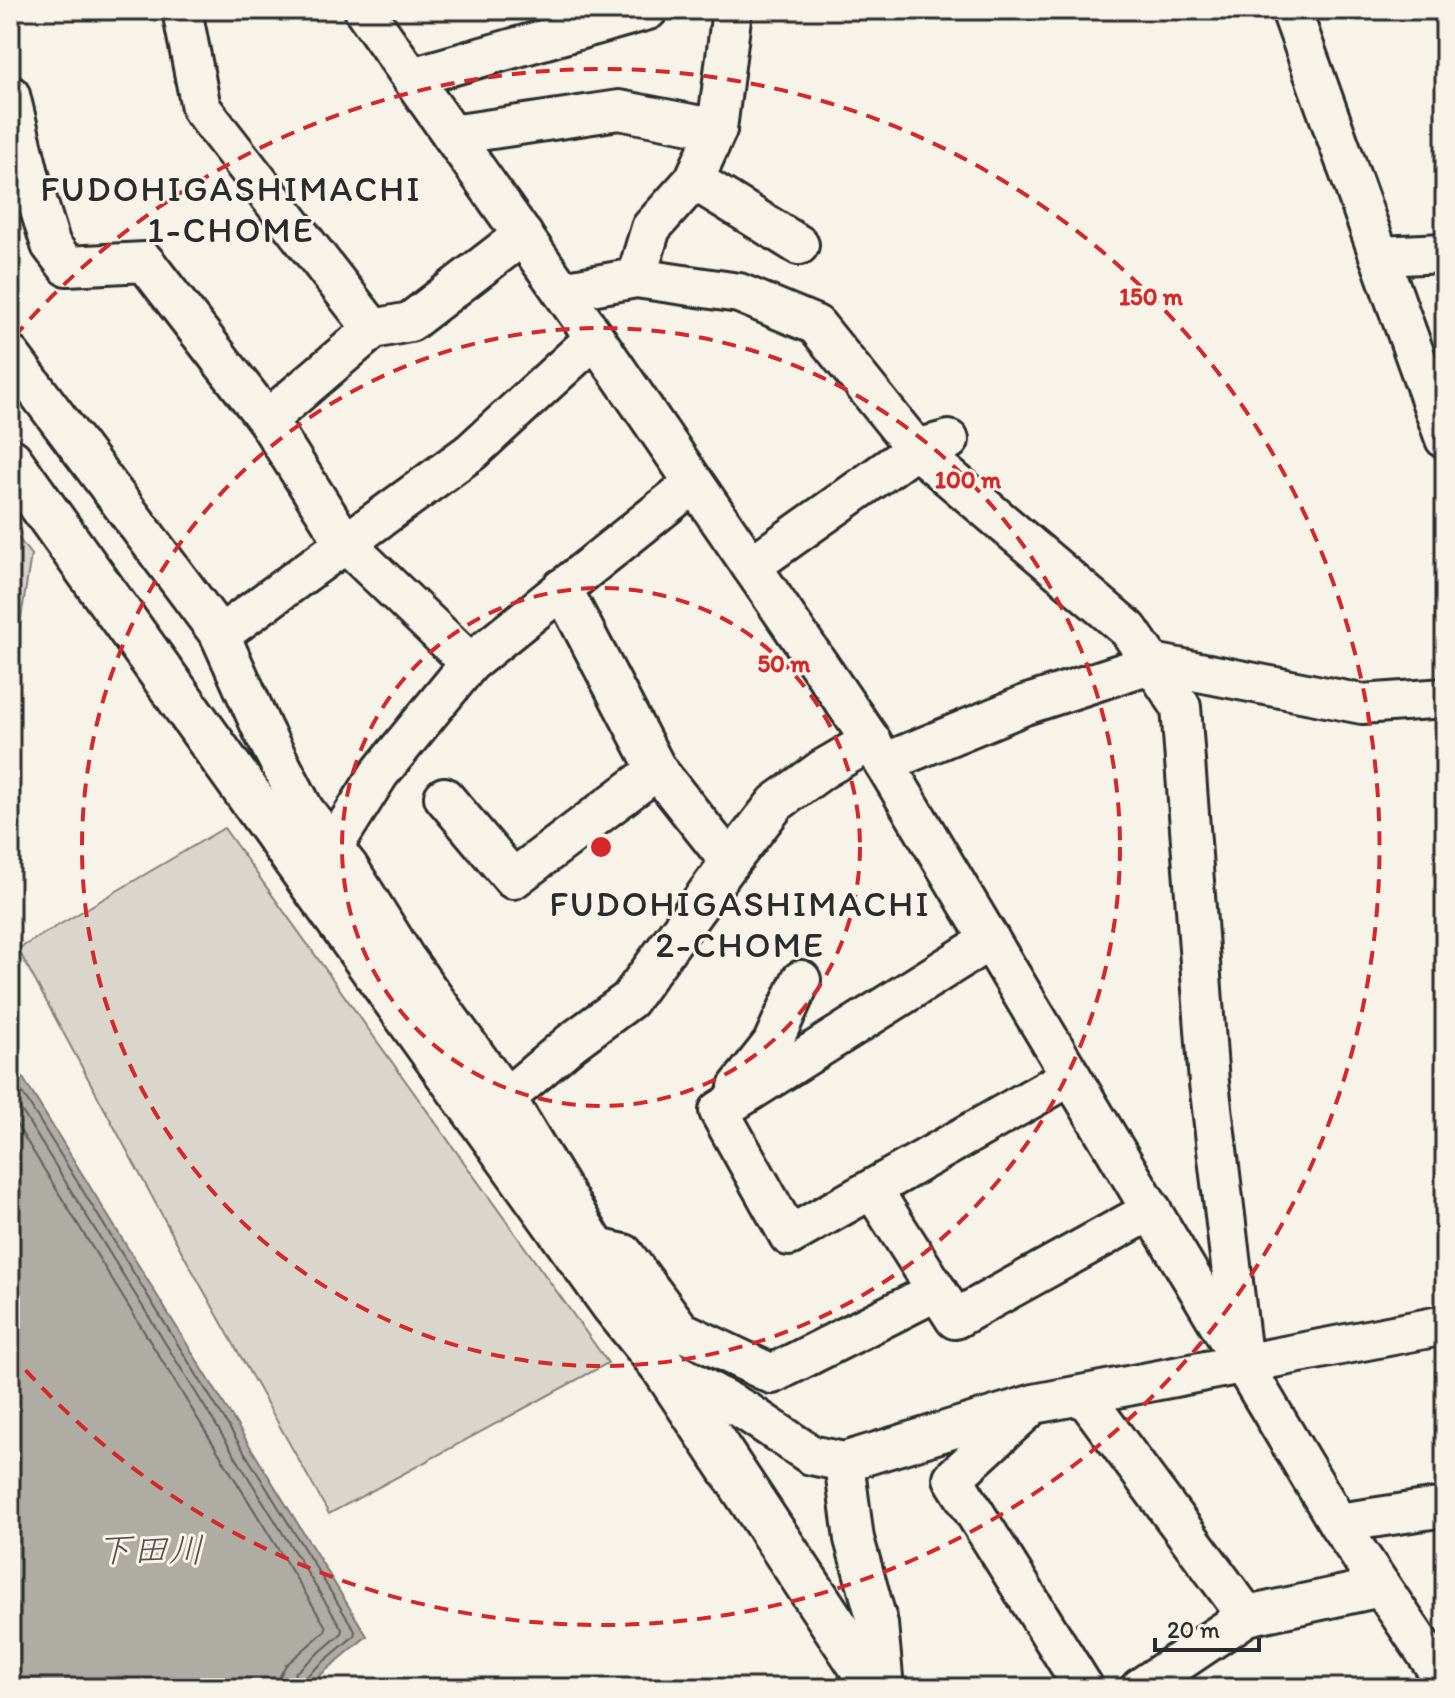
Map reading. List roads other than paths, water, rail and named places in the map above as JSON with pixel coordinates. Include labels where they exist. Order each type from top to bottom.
[{"type":"street","points":[[182,10],[201,108],[373,329]]},
{"type":"street","points":[[364,10],[595,338],[878,752],[1338,1523],[1442,1671]]},
{"type":"street","points":[[412,77],[648,10]]},
{"type":"street","points":[[636,278],[651,228],[694,180],[717,129],[732,10]]},
{"type":"street","points":[[1291,10],[1445,439]]},
{"type":"street","points":[[10,95],[30,178],[51,245],[67,266],[145,262],[267,420],[345,543],[470,663]]},
{"type":"street","points":[[452,135],[619,110],[717,129]]},
{"type":"street","points":[[694,180],[799,245]]},
{"type":"street","points":[[267,420],[373,329],[410,322],[523,235]]},
{"type":"street","points":[[1379,256],[1445,253]]},
{"type":"street","points":[[562,291],[636,278],[739,293],[816,325],[933,444],[1129,630],[1181,707],[1209,1083],[1242,1362]]},
{"type":"street","points":[[220,635],[471,452],[595,338]]},
{"type":"street","points":[[10,355],[220,635],[263,731],[304,810],[349,868],[405,958],[506,1098],[597,1248],[613,1304]]},
{"type":"street","points":[[751,566],[933,444]]},
{"type":"street","points":[[10,461],[613,1304],[663,1366],[876,1688]]},
{"type":"street","points":[[333,847],[379,774],[470,663],[694,483]]},
{"type":"street","points":[[562,588],[657,770],[730,862]]},
{"type":"street","points":[[506,1098],[572,1042],[629,1000],[776,803],[823,769],[1153,663],[1362,704],[1445,698]]},
{"type":"street","points":[[444,797],[513,879],[657,770]]},
{"type":"street","points":[[719,1111],[990,940]]},
{"type":"street","points":[[719,1111],[772,1044],[801,980]]},
{"type":"street","points":[[719,1111],[789,1236],[1071,1076]]},
{"type":"street","points":[[872,1189],[955,1319],[1152,1210]]},
{"type":"street","points":[[597,1248],[624,1254],[681,1331],[772,1374],[937,1291]]},
{"type":"street","points":[[663,1366],[747,1412],[811,1455],[844,1462],[1034,1404],[1445,1325]]},
{"type":"street","points":[[1084,1396],[1247,1616]]},
{"type":"street","points":[[1034,1404],[953,1478],[1084,1688]]},
{"type":"street","points":[[844,1462],[854,1539],[878,1624],[884,1688]]},
{"type":"street","points":[[1338,1523],[1445,1507]]},
{"type":"street","points":[[1140,1688],[1247,1616],[1381,1587]]},
{"type":"water","name":"下田川","points":[[10,1057],[367,1636],[305,1688],[10,1688]]},
{"type":"district","name":"FUDOHIGASHIMACHI 1-CHOME","points":[[231,208]]},
{"type":"district","name":"FUDOHIGASHIMACHI 2-CHOME","points":[[740,924]]}]
